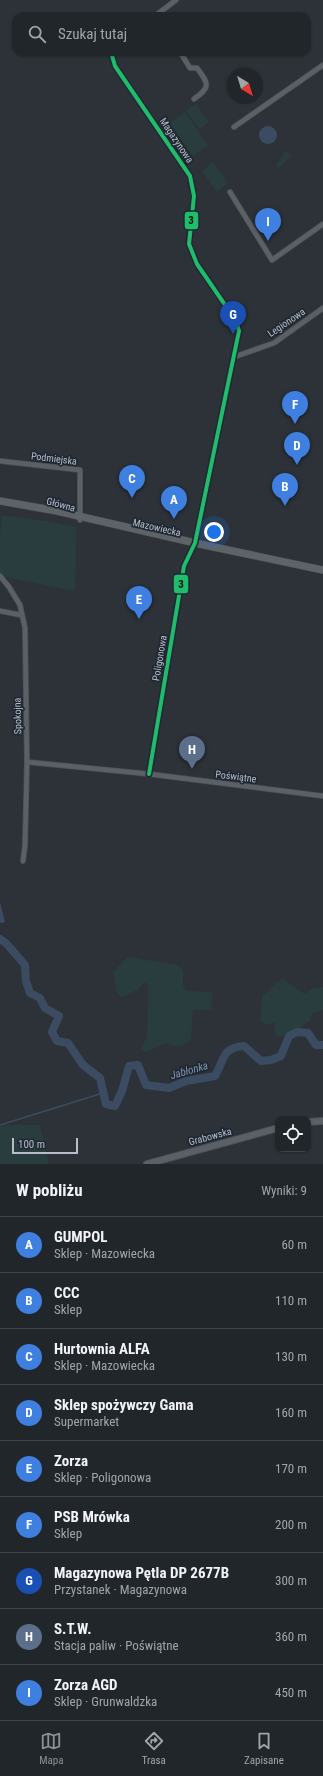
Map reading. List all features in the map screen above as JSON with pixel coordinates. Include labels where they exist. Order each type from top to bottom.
[{"type":"main road","name":"Główna","points":[[0,501],[80,518]]},
{"type":"main road","name":"Mazowiecka","points":[[80,518],[323,574]]},
{"type":"main road","name":"Mazowiecka","points":[[194,545],[323,570]]},
{"type":"street","points":[[160,12],[176,0]]},
{"type":"street","name":"Magazynowa","points":[[112,56],[115,66],[190,176],[194,196],[190,244],[197,264],[238,326],[238,338],[194,545]]},
{"type":"street","points":[[182,56],[190,68],[197,68],[207,82],[207,87],[204,92],[194,99]]},
{"type":"street","points":[[234,127],[323,65]]},
{"type":"street","points":[[230,192],[272,260],[323,224]]},
{"type":"street","name":"Legionowa","points":[[234,357],[274,343],[323,308]]},
{"type":"street","name":"Podmiejska","points":[[0,461],[80,470],[80,518]]},
{"type":"street","name":"Poligonowa","points":[[149,774],[183,572],[194,545]]},
{"type":"street","name":"Spokojna","points":[[0,576],[20,605],[25,628],[27,762],[25,845],[23,861]]},
{"type":"street","points":[[0,611],[21,615]]},
{"type":"street","name":"Poświątne","points":[[27,762],[149,774],[323,796]]},
{"type":"street","points":[[311,1122],[323,1121]]},
{"type":"street","name":"Grabowska","points":[[147,1164],[275,1129]]},
{"type":"green space","points":[[196,104],[209,122],[199,129],[186,111]]},
{"type":"green space","points":[[185,112],[208,145],[193,156],[170,123]]},
{"type":"green space","points":[[286,150],[291,157],[278,168],[276,166]]},
{"type":"green space","points":[[213,162],[228,183],[217,192],[202,171]]},
{"type":"green space","points":[[2,515],[76,527],[75,591],[0,576],[0,534]]},
{"type":"green space","points":[[128,957],[177,965],[183,971],[183,986],[187,991],[212,992],[211,1010],[193,1010],[191,1040],[179,1046],[166,1043],[146,1052],[141,1049],[147,1037],[148,985],[145,982],[137,990],[122,997],[117,994],[113,972]]},
{"type":"green space","points":[[283,979],[306,995],[310,989],[323,987],[323,1010],[312,1013],[310,1021],[301,1028],[278,1037],[274,1031],[276,1022],[266,1025],[261,1021],[262,996],[277,982]]},
{"type":"green space","points":[[6,1125],[40,1125],[49,1164],[0,1164],[0,1127]]},
{"type":"water","points":[[264,126],[272,126],[277,131],[275,142],[272,144],[264,144],[259,139],[259,131]]},
{"type":"water","points":[[0,902],[5,922],[0,923]]},
{"type":"waterway","name":"Jabłonka","points":[[0,939],[6,943],[25,965],[26,981],[30,993],[40,998],[45,1008],[59,1016],[52,1032],[57,1041],[68,1043],[83,1065],[100,1078],[106,1104],[115,1106],[122,1091],[129,1066],[138,1065],[146,1085],[169,1088],[186,1081],[215,1076],[227,1052],[237,1047],[244,1046],[261,1061],[271,1060],[281,1056],[289,1036],[297,1032],[308,1033],[316,1045],[323,1045]]},
{"type":"waterway","points":[[0,1125],[103,1093]]},
{"type":"transit line","name":"3","points":[[112,56],[115,66],[190,176],[194,196],[189,244],[197,264],[236,321],[239,331],[195,543],[184,566],[149,774]]},
{"type":"place","name":"Zorza AGD","points":[[268,241]]},
{"type":"place","name":"Magazynowa Pętla DP 2677B","points":[[233,334]]},
{"type":"place","name":"PSB Mrówka","points":[[295,424]]},
{"type":"place","name":"Sklep spożywczy Gama","points":[[297,465]]},
{"type":"place","name":"Hurtownia ALFA","points":[[132,498]]},
{"type":"place","name":"CCC","points":[[285,506]]},
{"type":"place","name":"GUMPOL","points":[[174,519]]},
{"type":"place","name":"Zorza","points":[[139,619]]},
{"type":"place","name":"S.T.W.","points":[[192,769]]}]
